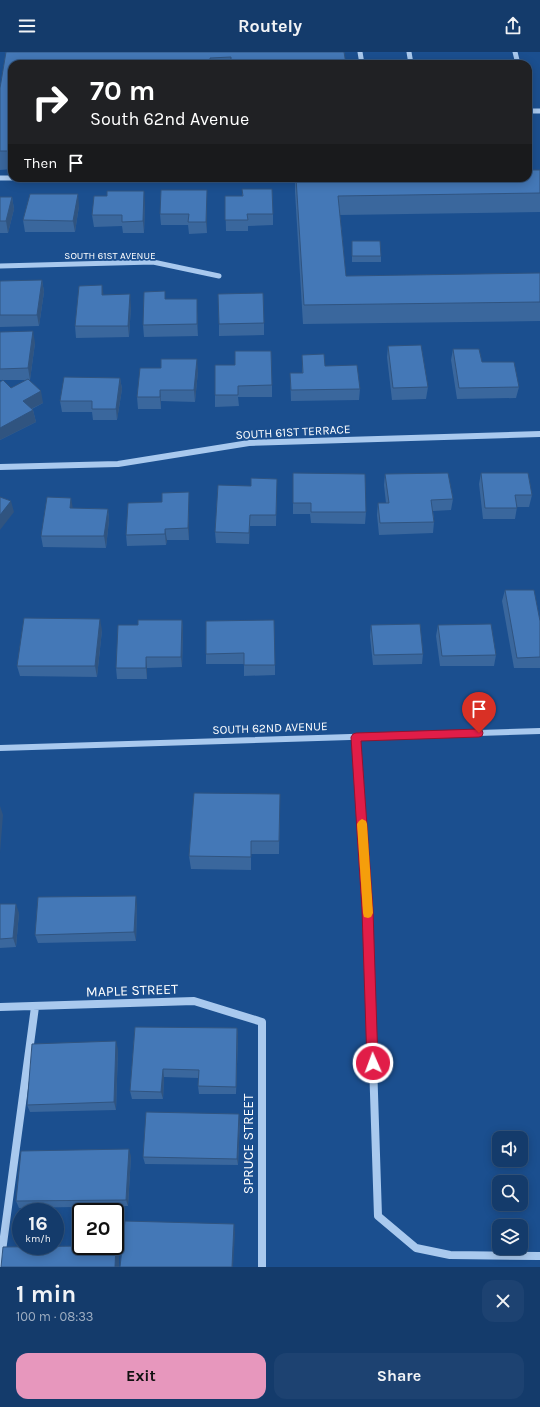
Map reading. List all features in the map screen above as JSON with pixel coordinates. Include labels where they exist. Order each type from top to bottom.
[{"type":"street","name":"SOUTH 61ST AVENUE","points":[[0,266],[153,262],[219,276]]},
{"type":"street","name":"SOUTH 61ST TERRACE","points":[[0,466],[118,464],[249,443],[540,434]]},
{"type":"street","name":"SOUTH 62ND AVENUE","points":[[0,748],[540,731]]},
{"type":"street","points":[[356,737],[368,910],[378,1216],[416,1248],[450,1255],[540,1256]]},
{"type":"street","name":"MAPLE STREET","points":[[0,1007],[194,1001],[262,1022]]},
{"type":"street","points":[[0,1266],[35,1007]]},
{"type":"street","name":"SPRUCE STREET","points":[[262,1022],[262,1267]]},
{"type":"building","points":[[6,52],[344,52],[345,60],[231,60],[231,57],[210,58],[210,60],[8,60],[8,151],[0,151],[0,88]]},
{"type":"building","points":[[532,170],[540,170],[540,193],[338,196],[346,276],[540,273],[540,302],[304,305],[296,182],[532,182]]},
{"type":"building","points":[[242,189],[272,189],[273,214],[247,214],[248,220],[225,220],[225,196],[243,196]]},
{"type":"building","points":[[161,190],[207,190],[206,222],[188,222],[189,214],[160,214]]},
{"type":"building","points":[[107,191],[144,191],[143,221],[122,222],[122,215],[92,215],[94,196],[107,196]]},
{"type":"building","points":[[30,194],[78,194],[73,221],[23,220]]},
{"type":"building","points":[[0,197],[12,197],[6,221],[0,221]]},
{"type":"building","points":[[352,241],[380,241],[381,256],[352,256]]},
{"type":"building","points":[[42,280],[37,315],[0,315],[0,281]]},
{"type":"building","points":[[102,285],[102,295],[130,294],[128,326],[75,326],[79,286]]},
{"type":"building","points":[[165,291],[165,299],[197,299],[197,324],[143,325],[144,292]]},
{"type":"building","points":[[263,293],[264,323],[219,324],[218,294]]},
{"type":"building","points":[[33,331],[28,368],[0,369],[0,332]]},
{"type":"building","points":[[421,345],[428,387],[393,388],[388,346]]},
{"type":"building","points":[[453,349],[479,349],[482,362],[514,362],[519,387],[459,388]]},
{"type":"building","points":[[235,351],[271,351],[272,385],[238,386],[238,395],[215,395],[215,365],[235,365]]},
{"type":"building","points":[[324,354],[325,366],[357,365],[360,389],[291,390],[290,373],[303,373],[302,355]]},
{"type":"building","points":[[161,359],[197,359],[194,390],[160,390],[160,397],[137,397],[140,368],[161,368]]},
{"type":"building","points":[[64,377],[120,378],[116,409],[92,409],[92,401],[60,401]]},
{"type":"building","points":[[28,379],[41,391],[23,401],[33,410],[0,428],[0,382],[3,380],[11,388]]},
{"type":"building","points":[[293,473],[365,474],[366,512],[311,512],[311,503],[293,503]]},
{"type":"building","points":[[448,473],[453,499],[431,500],[434,522],[380,523],[378,503],[389,503],[385,474]]},
{"type":"building","points":[[481,473],[528,473],[532,495],[515,495],[517,508],[485,508]]},
{"type":"building","points":[[251,478],[277,479],[276,515],[250,515],[249,533],[215,532],[218,485],[251,486]]},
{"type":"building","points":[[189,492],[188,528],[165,529],[165,534],[126,535],[128,503],[162,502],[162,493]]},
{"type":"building","points":[[0,497],[11,501],[0,515]]},
{"type":"building","points":[[47,497],[71,498],[70,508],[108,509],[104,536],[41,536]]},
{"type":"building","points":[[505,590],[534,590],[540,621],[540,657],[517,658]]},
{"type":"building","points":[[24,618],[100,619],[95,666],[17,666]]},
{"type":"building","points":[[138,620],[182,620],[181,657],[146,657],[146,668],[116,668],[118,625],[138,625]]},
{"type":"building","points":[[274,620],[275,665],[244,665],[244,653],[206,654],[206,621]]},
{"type":"building","points":[[420,624],[423,654],[374,655],[371,625]]},
{"type":"building","points":[[491,624],[496,655],[442,656],[438,625]]},
{"type":"building","points":[[194,793],[280,794],[279,841],[251,841],[251,857],[189,856]]},
{"type":"building","points":[[136,896],[134,932],[35,935],[38,897]]},
{"type":"building","points":[[0,904],[16,904],[13,938],[0,939]]},
{"type":"building","points":[[135,1027],[237,1028],[236,1087],[198,1086],[199,1070],[163,1069],[161,1092],[130,1091]]},
{"type":"building","points":[[116,1041],[114,1102],[27,1105],[32,1044]]},
{"type":"building","points":[[146,1112],[239,1114],[237,1159],[143,1157]]},
{"type":"building","points":[[129,1149],[126,1200],[16,1201],[21,1151]]},
{"type":"building","points":[[125,1221],[234,1224],[232,1267],[120,1267],[121,1255],[124,1255]]},
{"type":"building","points":[[64,1246],[72,1246],[72,1255],[116,1255],[115,1267],[1,1267],[3,1247],[12,1247],[12,1255],[64,1255]]},
{"type":"slow traffic","points":[[362,824],[368,913]]},
{"type":"route","points":[[373,1063],[368,910],[356,737],[479,733]]}]
